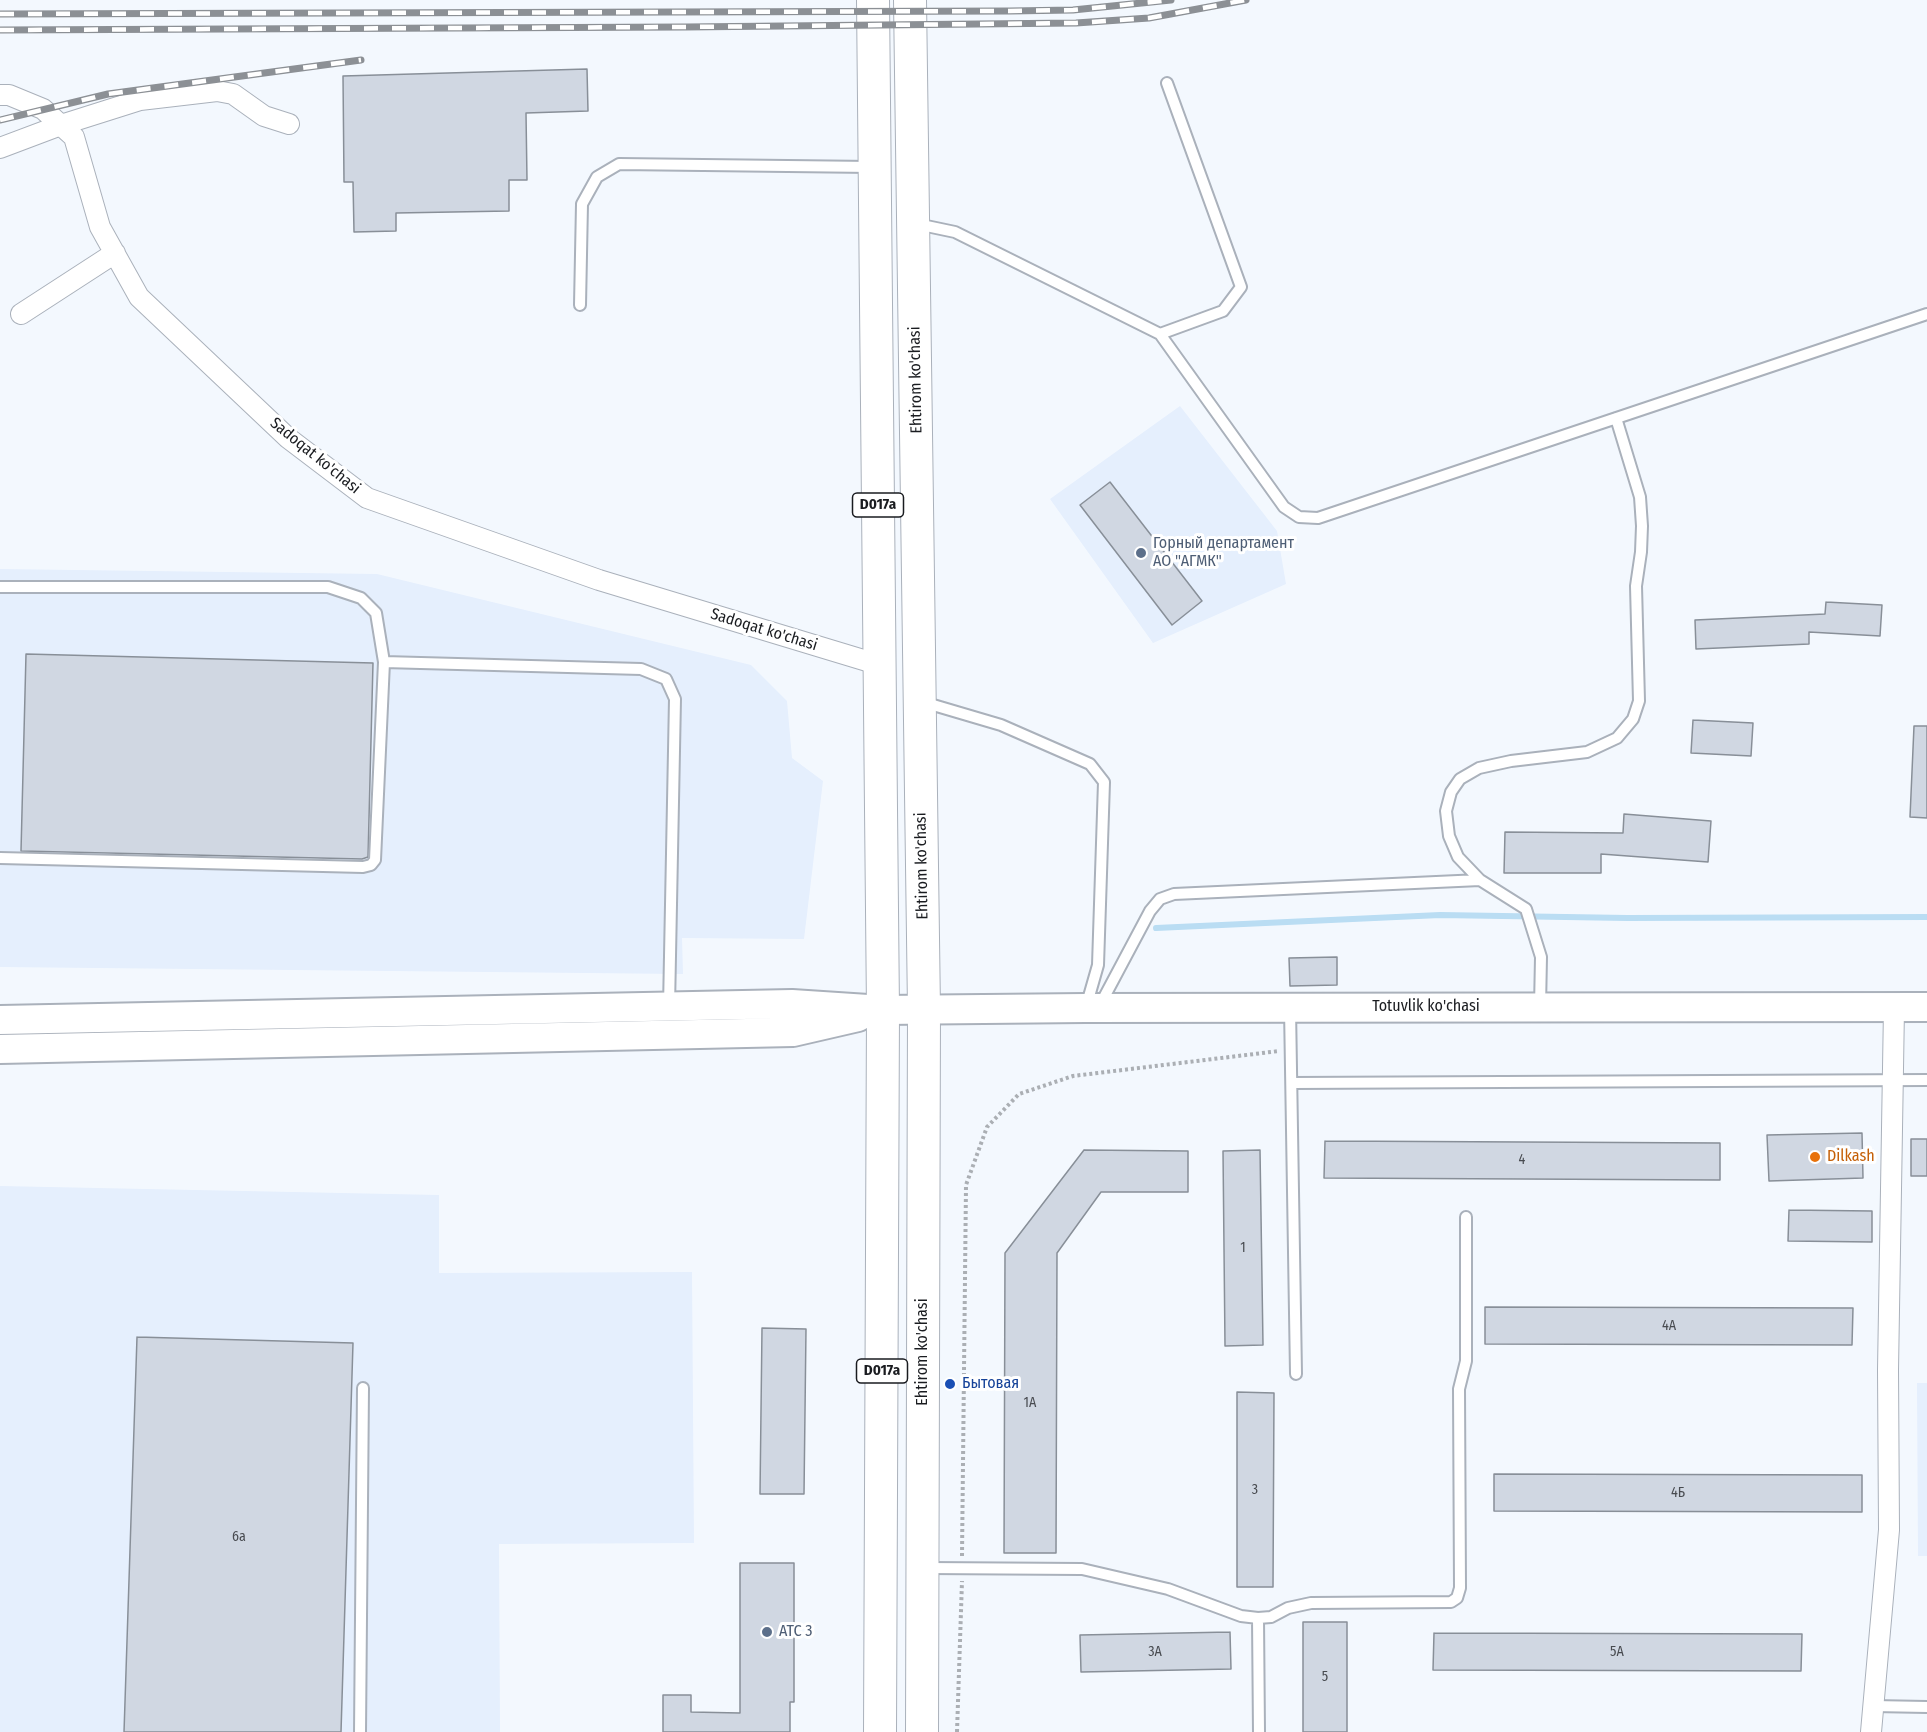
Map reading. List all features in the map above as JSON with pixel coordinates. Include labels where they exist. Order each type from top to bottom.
[{"type":"main road","name":"D017a","points":[[873,0],[883,1010],[880,1732]]},
{"type":"main road","name":"Ehtirom ko'chasi","points":[[910,0],[924,1010],[922,1732]]},
{"type":"main road","points":[[0,1020],[792,1004],[883,1010]]},
{"type":"main road","name":"Totuvlik ko'chasi","points":[[883,1010],[1927,1007]]},
{"type":"main road","points":[[0,1048],[793,1032],[883,1010]]},
{"type":"street","points":[[0,148],[61,125],[140,100],[218,91],[233,94],[264,116],[289,124]]},
{"type":"street","name":"Sadoqat ko'chasi","points":[[0,95],[9,94],[43,109],[74,136],[100,227],[139,297],[288,438],[367,498],[599,580],[879,665]]},
{"type":"street","points":[[21,314],[114,253]]},
{"type":"street","points":[[1871,1732],[1889,1530],[1888,1370],[1894,1008]]},
{"type":"lane","points":[[1160,334],[1223,311],[1241,287],[1167,83]]},
{"type":"lane","points":[[580,305],[582,204],[597,177],[620,164],[875,167]]},
{"type":"lane","points":[[913,224],[956,232],[1160,334],[1284,507],[1299,517],[1318,518],[1927,314]]},
{"type":"lane","points":[[1540,1007],[1541,957],[1526,909],[1480,880],[1458,857],[1449,836],[1446,811],[1451,792],[1460,778],[1479,768],[1511,761],[1587,752],[1617,738],[1633,719],[1639,701],[1636,586],[1642,526],[1640,497],[1616,418]]},
{"type":"lane","points":[[0,587],[328,587],[361,598],[376,613],[384,662],[375,860],[371,865],[363,867],[0,858]]},
{"type":"lane","points":[[384,662],[641,669],[666,679],[675,699],[669,1007]]},
{"type":"lane","points":[[920,701],[1002,725],[1090,764],[1104,782],[1098,964],[1092,1008]]},
{"type":"lane","points":[[1092,1008],[1150,911],[1160,899],[1174,894],[1480,880]]},
{"type":"lane","points":[[1290,1008],[1296,1374]]},
{"type":"lane","points":[[1292,1083],[1927,1080]]},
{"type":"lane","points":[[922,1568],[1082,1569],[1168,1589],[1241,1616],[1258,1618],[1270,1617],[1288,1608],[1311,1603],[1451,1602],[1457,1598],[1460,1588],[1459,1389],[1466,1361],[1466,1217]]},
{"type":"lane","points":[[360,1732],[363,1388]]},
{"type":"lane","points":[[1258,1618],[1259,1732]]},
{"type":"lane","points":[[1873,1706],[1927,1707]]},
{"type":"path","points":[[957,1732],[962,1568],[966,1185],[987,1126],[1018,1094],[1073,1076],[1291,1050]]},
{"type":"shaded area","points":[[1180,406],[1277,531],[1286,584],[1153,643],[1050,499]]},
{"type":"shaded area","points":[[0,569],[377,574],[751,665],[787,701],[792,758],[823,781],[804,939],[682,938],[683,974],[0,967]]},
{"type":"shaded area","points":[[0,1186],[439,1195],[439,1273],[692,1272],[694,1543],[499,1544],[500,1732],[0,1732]]},
{"type":"shaded area","points":[[1917,1383],[1927,1383],[1927,1556],[1918,1556]]},
{"type":"building","points":[[587,69],[588,111],[526,113],[527,180],[509,180],[509,211],[396,213],[396,231],[354,232],[353,182],[344,182],[343,76]]},
{"type":"building","name":"Горный департамент АО \"АГМК\"","points":[[1110,482],[1202,601],[1172,625],[1080,505]]},
{"type":"building","points":[[1826,602],[1882,605],[1880,636],[1809,632],[1809,644],[1696,649],[1695,620],[1825,614]]},
{"type":"building","points":[[26,654],[373,663],[368,857],[362,859],[21,851]]},
{"type":"building","points":[[1693,720],[1753,723],[1751,756],[1691,753]]},
{"type":"building","points":[[1914,726],[1927,726],[1927,818],[1910,817]]},
{"type":"building","points":[[1624,814],[1711,821],[1708,862],[1601,854],[1601,873],[1504,873],[1505,832],[1623,833]]},
{"type":"building","points":[[1337,957],[1337,985],[1290,986],[1289,958]]},
{"type":"building","name":"Dilkash","points":[[1862,1133],[1863,1178],[1769,1181],[1767,1135]]},
{"type":"building","points":[[1911,1139],[1927,1139],[1927,1176],[1911,1176]]},
{"type":"building","points":[[1325,1141],[1720,1143],[1720,1180],[1324,1178]]},
{"type":"building","points":[[1084,1150],[1188,1151],[1188,1192],[1101,1192],[1057,1253],[1056,1553],[1004,1553],[1005,1253]]},
{"type":"building","points":[[1260,1150],[1263,1345],[1225,1346],[1223,1151]]},
{"type":"building","points":[[1789,1210],[1872,1211],[1872,1242],[1788,1241]]},
{"type":"building","points":[[1485,1307],[1853,1308],[1852,1345],[1485,1344]]},
{"type":"building","points":[[762,1328],[806,1329],[804,1494],[760,1494]]},
{"type":"building","points":[[137,1337],[353,1343],[341,1732],[124,1732]]},
{"type":"building","points":[[1237,1392],[1274,1393],[1273,1587],[1237,1587]]},
{"type":"building","points":[[1494,1474],[1862,1475],[1862,1512],[1494,1511]]},
{"type":"building","name":"АТС 3","points":[[740,1563],[794,1563],[794,1702],[790,1702],[790,1732],[663,1732],[663,1695],[691,1695],[691,1712],[740,1713]]},
{"type":"building","points":[[1303,1622],[1347,1622],[1347,1732],[1303,1732]]},
{"type":"building","points":[[1230,1632],[1231,1669],[1081,1672],[1080,1635]]},
{"type":"building","points":[[1434,1633],[1802,1634],[1801,1671],[1433,1670]]},
{"type":"waterway","points":[[1156,928],[1440,915],[1628,918],[1927,917]]},
{"type":"railway","points":[[0,14],[1010,11],[1073,10],[1171,0]]},
{"type":"railway","points":[[0,30],[1076,23],[1149,18],[1246,0]]},
{"type":"railway","points":[[0,120],[108,94],[361,60]]},
{"type":"place","name":"Горный департамент АО \"АГМК\"","points":[[1141,553]]},
{"type":"place","name":"Dilkash","points":[[1815,1157]]},
{"type":"place","name":"Бытовая","points":[[950,1384]]},
{"type":"place","name":"АТС 3","points":[[767,1632]]}]
